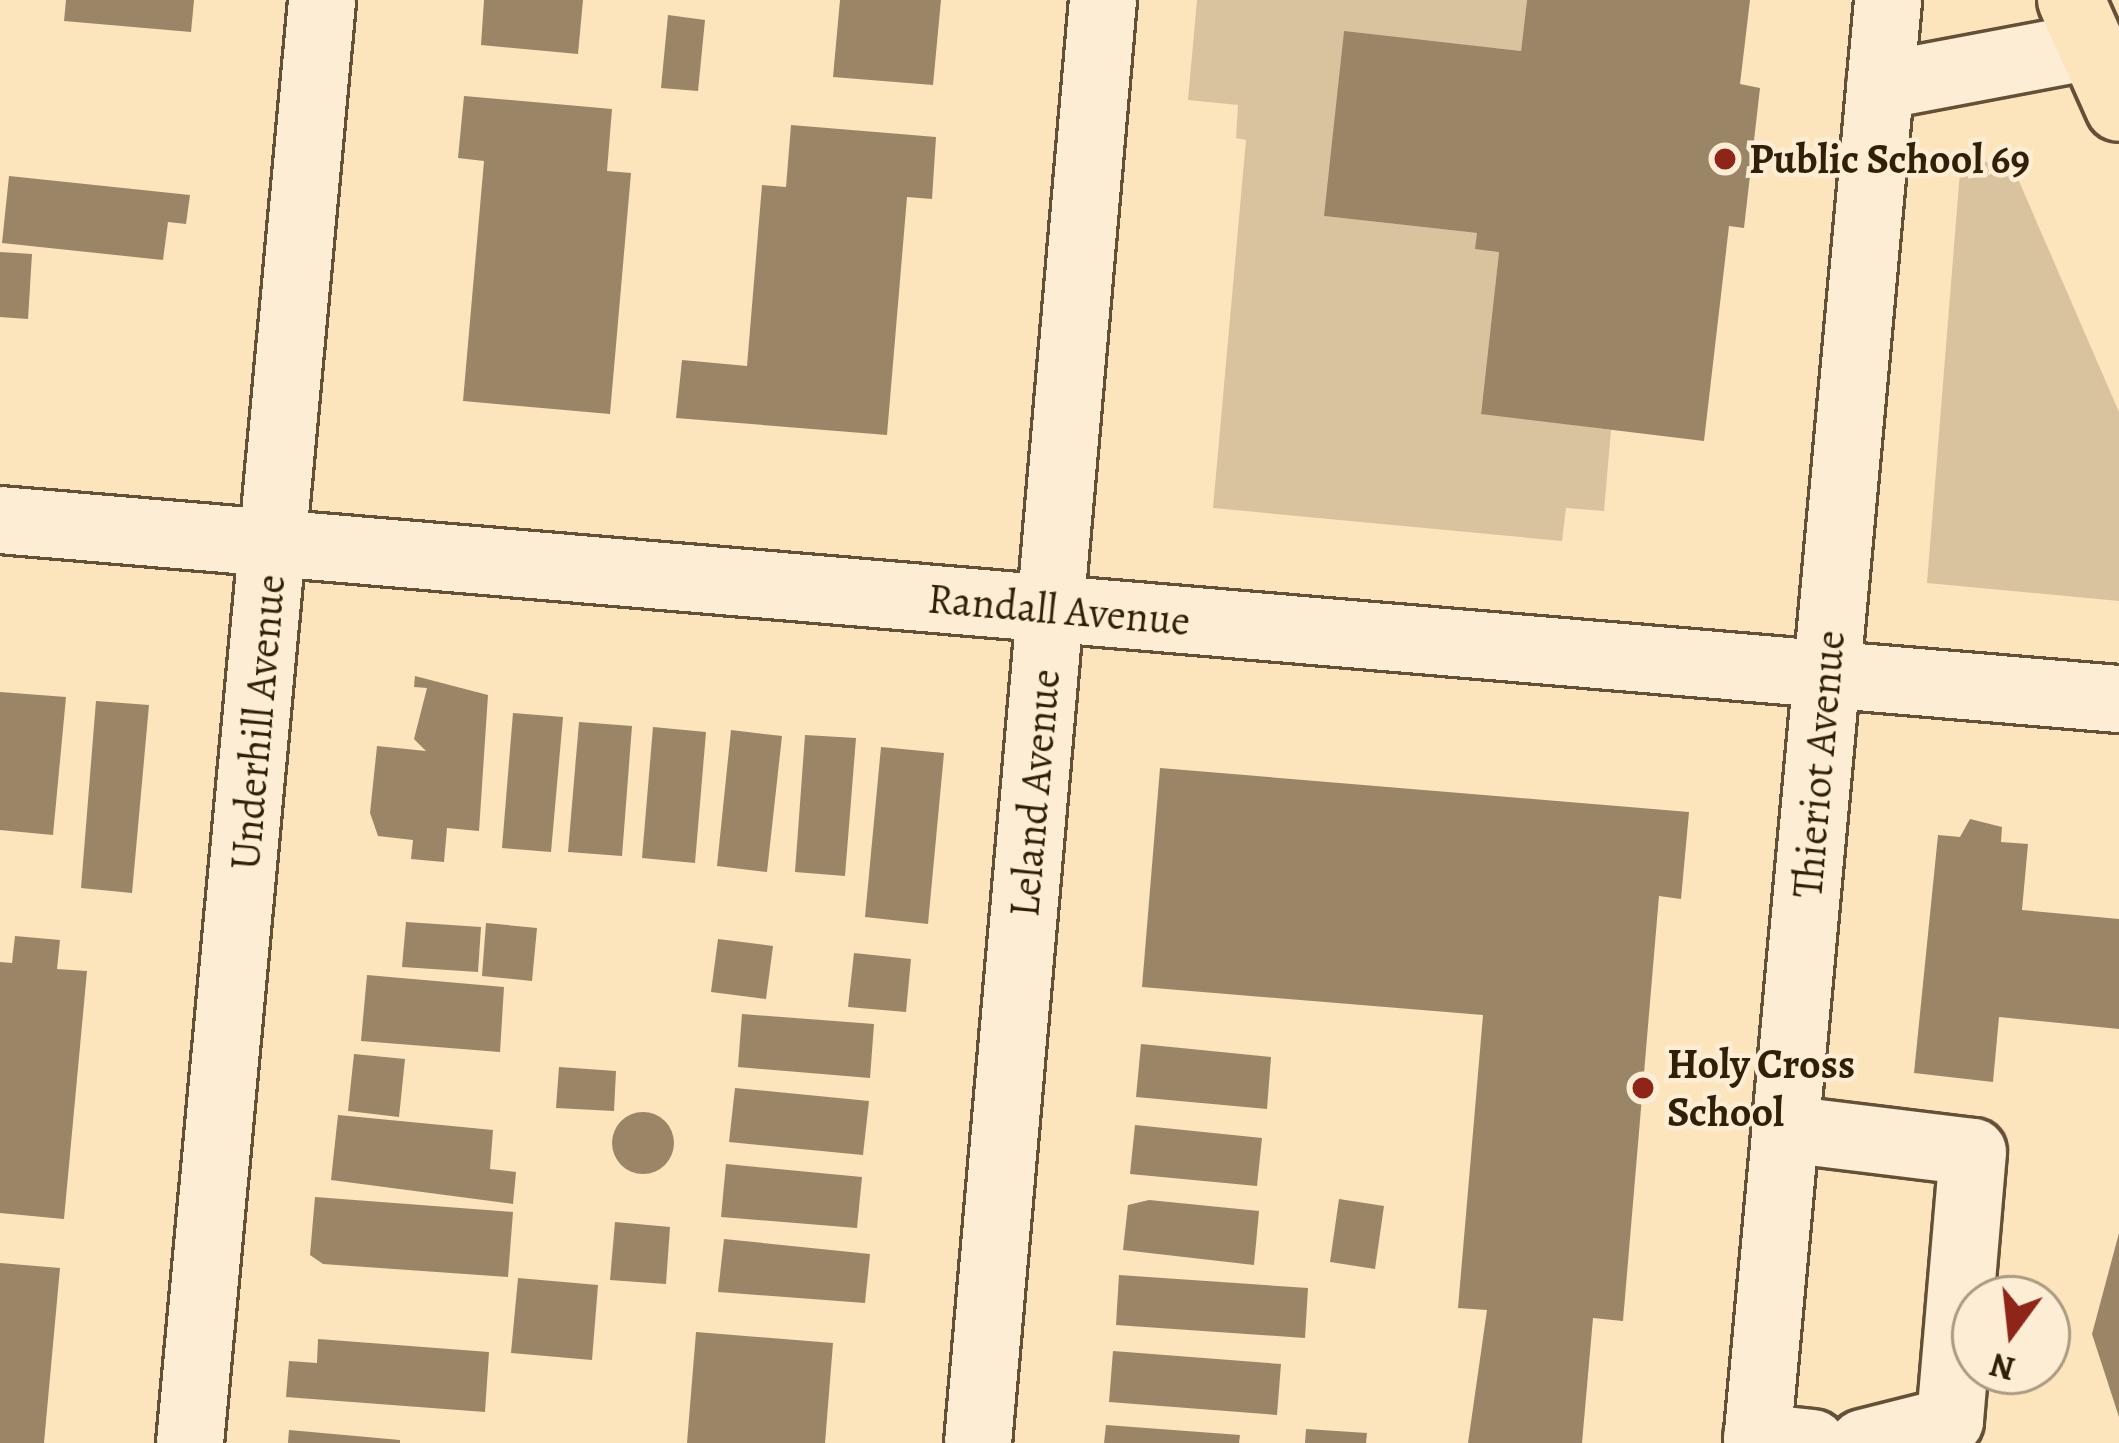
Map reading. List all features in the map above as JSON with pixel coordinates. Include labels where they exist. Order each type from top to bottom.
[{"type":"main road","points":[[2082,23],[2119,109]]},
{"type":"street","name":"Underhill Avenue","points":[[190,1443],[322,0]]},
{"type":"street","name":"Leland Avenue","points":[[979,1443],[1103,0]]},
{"type":"street","name":"Thieriot Avenue","points":[[1776,1441],[1786,1129],[1888,0]]},
{"type":"street","points":[[1880,86],[2082,23]]},
{"type":"street","name":"Randall Avenue","points":[[0,520],[2119,699]]},
{"type":"street","points":[[1786,1129],[1972,1152],[1950,1420],[1863,1443]]},
{"type":"shaded area","points":[[1197,0],[1527,0],[1521,51],[1344,32],[1325,216],[1477,233],[1499,252],[1481,413],[1611,430],[1604,511],[1566,508],[1562,541],[1213,508],[1246,140],[1236,138],[1238,105],[1188,100]]},
{"type":"shaded area","points":[[1961,159],[2012,165],[2119,412],[2119,601],[1927,583]]},
{"type":"building","points":[[66,0],[194,0],[191,32],[64,21]]},
{"type":"building","points":[[484,0],[583,0],[578,54],[481,45]]},
{"type":"building","points":[[840,0],[941,0],[933,85],[833,77]]},
{"type":"building","points":[[1527,0],[1750,0],[1740,84],[1760,88],[1744,228],[1729,226],[1704,441],[1481,414],[1499,252],[1475,249],[1477,233],[1324,216],[1344,31],[1521,51]]},
{"type":"building","points":[[668,15],[705,20],[698,91],[661,88]]},
{"type":"building","points":[[464,96],[612,109],[607,171],[631,173],[610,414],[463,401],[484,161],[458,158]]},
{"type":"building","points":[[791,125],[936,137],[932,199],[907,197],[887,435],[676,418],[682,360],[747,366],[762,185],[786,187]]},
{"type":"building","points":[[9,176],[190,195],[186,224],[168,222],[163,260],[2,243]]},
{"type":"building","points":[[0,252],[32,254],[28,319],[0,317]]},
{"type":"building","points":[[415,676],[488,695],[479,831],[447,828],[444,862],[411,859],[413,840],[378,836],[370,813],[377,746],[426,751],[414,739],[427,688],[414,687]]},
{"type":"building","points":[[0,692],[66,697],[53,835],[0,830]]},
{"type":"building","points":[[96,701],[149,705],[132,893],[81,888]]},
{"type":"building","points":[[513,713],[563,717],[551,852],[502,848]]},
{"type":"building","points":[[579,722],[632,726],[622,856],[568,852]]},
{"type":"building","points":[[653,727],[706,732],[695,863],[642,858]]},
{"type":"building","points":[[731,730],[782,736],[767,872],[717,866]]},
{"type":"building","points":[[805,735],[856,738],[845,876],[795,872]]},
{"type":"building","points":[[881,747],[944,753],[928,924],[865,917]]},
{"type":"building","points":[[1160,768],[1689,812],[1681,899],[1659,896],[1623,1321],[1593,1318],[1582,1443],[1468,1443],[1487,1310],[1458,1308],[1483,1015],[1142,987]]},
{"type":"building","points":[[1970,819],[2002,827],[2001,842],[2028,844],[2022,910],[2119,919],[2119,1029],[1999,1017],[1993,1082],[1914,1073],[1938,835],[1960,837]]},
{"type":"building","points":[[406,922],[481,927],[478,972],[402,967]]},
{"type":"building","points":[[486,923],[537,928],[532,981],[482,976]]},
{"type":"building","points":[[15,936],[60,940],[57,969],[87,971],[64,1219],[0,1213],[0,962],[12,963]]},
{"type":"building","points":[[718,939],[773,946],[766,999],[711,992]]},
{"type":"building","points":[[854,953],[911,959],[906,1012],[848,1007]]},
{"type":"building","points":[[367,975],[504,987],[500,1052],[361,1041]]},
{"type":"building","points":[[742,1014],[874,1024],[870,1078],[738,1067]]},
{"type":"building","points":[[1141,1044],[1271,1057],[1267,1109],[1136,1097]]},
{"type":"building","points":[[354,1054],[405,1059],[399,1117],[348,1111]]},
{"type":"building","points":[[559,1067],[616,1071],[614,1111],[556,1108]]},
{"type":"building","points":[[735,1088],[869,1101],[863,1155],[729,1142]]},
{"type":"building","points":[[643,1112],[665,1121],[674,1143],[665,1165],[643,1174],[621,1165],[612,1143],[621,1121]]},
{"type":"building","points":[[338,1115],[493,1130],[490,1169],[516,1172],[513,1204],[331,1180]]},
{"type":"building","points":[[1135,1125],[1262,1138],[1257,1186],[1130,1174]]},
{"type":"building","points":[[726,1164],[862,1177],[857,1228],[721,1217]]},
{"type":"building","points":[[315,1197],[513,1212],[508,1277],[323,1264],[310,1255]]},
{"type":"building","points":[[1339,1199],[1384,1206],[1375,1269],[1330,1262]]},
{"type":"building","points":[[1149,1200],[1259,1211],[1254,1265],[1123,1250],[1128,1205]]},
{"type":"building","points":[[615,1222],[670,1227],[666,1284],[610,1280]]},
{"type":"building","points":[[2119,1233],[2119,1417],[2092,1334]]},
{"type":"building","points":[[724,1239],[870,1254],[865,1303],[718,1292]]},
{"type":"building","points":[[0,1263],[60,1268],[44,1443],[0,1443]]},
{"type":"building","points":[[1119,1275],[1308,1288],[1305,1338],[1116,1325]]},
{"type":"building","points":[[518,1278],[598,1285],[592,1360],[511,1353]]},
{"type":"building","points":[[696,1332],[833,1343],[825,1443],[687,1443]]},
{"type":"building","points":[[318,1339],[489,1352],[485,1412],[286,1397],[289,1361],[317,1363]]},
{"type":"building","points":[[1113,1351],[1281,1364],[1277,1415],[1109,1402]]},
{"type":"building","points":[[1106,1425],[1240,1435],[1239,1443],[1104,1443]]},
{"type":"building","points":[[1306,1429],[1367,1433],[1366,1443],[1305,1443]]},
{"type":"building","points":[[289,1430],[400,1440],[400,1443],[288,1443]]},
{"type":"place","name":"Public School 69","points":[[1725,159]]},
{"type":"place","name":"Holy Cross School","points":[[1643,1088]]}]
